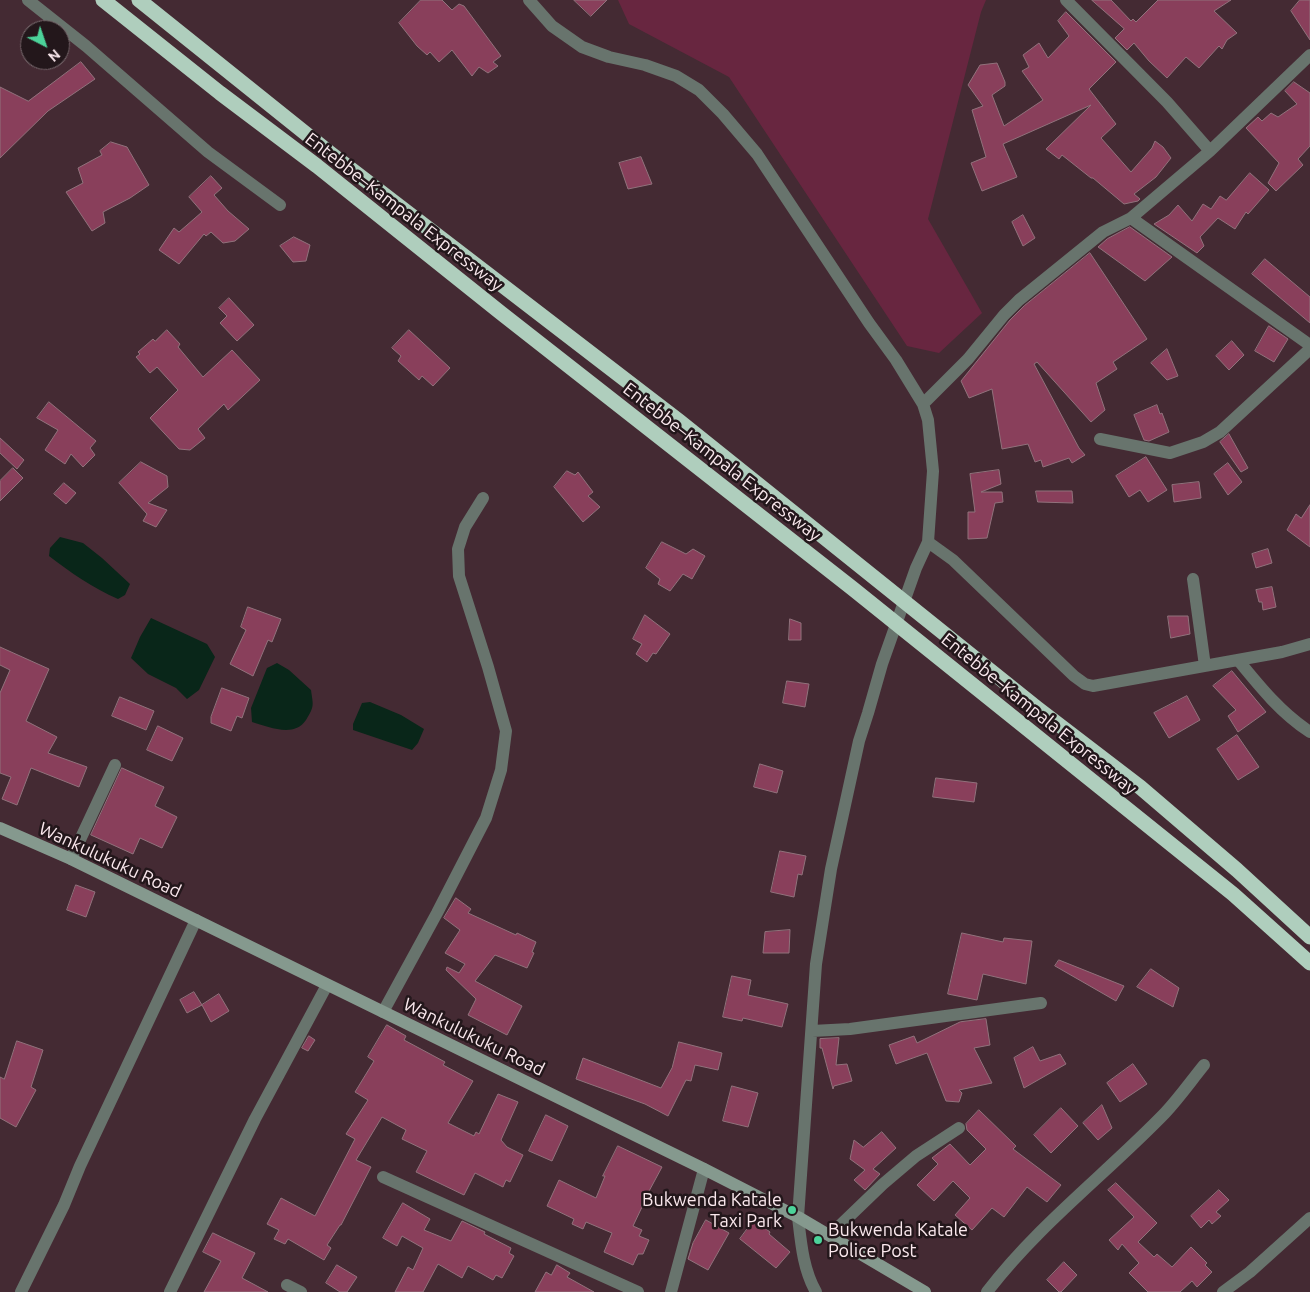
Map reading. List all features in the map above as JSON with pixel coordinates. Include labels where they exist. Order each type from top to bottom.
[{"type":"highway","name":"Entebbe–Kampala Expressway","points":[[103,0],[220,93],[317,166],[501,314],[852,588],[1233,894],[1310,963]]},
{"type":"highway","name":"Entebbe–Kampala Expressway","points":[[139,0],[330,153],[679,421],[1036,708],[1140,787],[1237,870],[1310,937]]},
{"type":"main road","name":"Wankulukuku Road","points":[[0,828],[71,859],[704,1169],[798,1217],[925,1292]]},
{"type":"street","points":[[28,0],[86,46],[208,152],[280,205]]},
{"type":"street","points":[[529,0],[552,26],[582,47],[609,57],[645,65],[676,76],[699,90],[723,114],[757,154],[896,360],[924,404],[928,420],[934,472],[928,542],[916,568],[882,664],[859,741],[831,869],[816,964],[798,1217],[801,1253],[816,1292]]},
{"type":"street","points":[[1066,0],[1167,102],[1210,151]]},
{"type":"street","points":[[924,404],[968,359],[1004,315],[1019,300],[1103,232],[1130,218],[1210,151],[1310,54]]},
{"type":"street","points":[[1100,439],[1170,452],[1203,442],[1220,432],[1310,347],[1130,218]]},
{"type":"street","points":[[383,1012],[438,913],[486,818],[501,770],[506,730],[459,576],[458,549],[460,542],[465,527],[483,498]]},
{"type":"street","points":[[928,542],[953,560],[1074,676],[1085,684],[1093,686],[1282,652],[1310,644]]},
{"type":"street","points":[[1193,579],[1205,666]]},
{"type":"street","points":[[1238,660],[1273,702],[1293,721],[1310,732]]},
{"type":"street","points":[[71,859],[114,766]]},
{"type":"street","points":[[21,1292],[38,1253],[64,1205],[80,1166],[196,920]]},
{"type":"street","points":[[170,1292],[255,1119],[327,985]]},
{"type":"street","points":[[812,1031],[850,1029],[1041,1003]]},
{"type":"street","points":[[987,1292],[1000,1275],[1046,1226],[1167,1111],[1204,1065]]},
{"type":"street","points":[[830,1235],[883,1184],[916,1156],[959,1128]]},
{"type":"street","points":[[671,1292],[704,1169]]},
{"type":"street","points":[[383,1177],[638,1292]]},
{"type":"street","points":[[1223,1292],[1250,1272],[1310,1218]]},
{"type":"street","points":[[287,1286],[301,1292]]},
{"type":"shaded area","points":[[618,0],[986,0],[981,12],[928,219],[982,313],[939,353],[907,346],[729,77],[629,24]]},
{"type":"shaded area","points":[[60,537],[83,543],[102,558],[130,584],[125,595],[118,599],[109,595],[82,580],[49,556],[50,548]]},
{"type":"shaded area","points":[[151,618],[207,644],[215,657],[199,690],[187,699],[176,688],[148,674],[131,658]]},
{"type":"shaded area","points":[[277,663],[289,670],[311,690],[313,702],[311,712],[306,720],[295,729],[281,730],[252,722],[251,708],[267,668]]},
{"type":"shaded area","points":[[370,702],[401,715],[424,729],[418,743],[412,750],[353,730],[353,724],[362,703]]},
{"type":"building","points":[[421,0],[442,0],[452,10],[459,4],[464,6],[501,56],[493,62],[498,66],[488,73],[479,67],[472,76],[452,50],[439,62],[430,52],[427,55],[417,46],[399,23]]},
{"type":"building","points":[[574,0],[607,0],[591,16]]},
{"type":"building","points":[[1092,0],[1111,0],[1131,21],[1133,19],[1136,22],[1158,0],[1231,0],[1214,11],[1237,33],[1227,40],[1222,49],[1219,46],[1199,68],[1186,57],[1167,78],[1134,43],[1127,50],[1115,38],[1124,29]]},
{"type":"building","points":[[1300,0],[1310,0],[1310,40],[1291,11]]},
{"type":"building","points":[[1066,12],[1116,62],[1089,89],[1116,124],[1101,138],[1131,172],[1152,148],[1155,141],[1163,147],[1171,158],[1156,177],[1134,194],[1140,199],[1138,201],[1124,204],[1062,155],[1059,159],[1046,149],[1091,105],[1003,144],[1017,177],[982,191],[971,163],[986,157],[972,110],[983,106],[968,85],[980,65],[997,63],[1005,82],[1005,86],[992,95],[1004,126],[1043,100],[1022,71],[1029,67],[1023,55],[1039,43],[1048,58],[1069,36],[1058,21]]},
{"type":"building","points":[[81,62],[95,79],[48,111],[0,158],[0,87],[28,101]]},
{"type":"building","points":[[1294,82],[1310,93],[1310,146],[1298,159],[1303,165],[1276,191],[1268,183],[1279,163],[1246,128],[1258,117],[1262,121],[1271,113],[1278,117],[1297,104],[1285,91]]},
{"type":"building","points":[[111,142],[127,147],[149,185],[130,198],[103,212],[105,223],[92,231],[66,192],[83,183],[78,168],[102,155],[100,151]]},
{"type":"building","points":[[641,157],[652,184],[628,189],[619,163]]},
{"type":"building","points":[[1250,173],[1269,190],[1248,214],[1246,212],[1235,229],[1218,218],[1200,237],[1204,246],[1197,253],[1154,224],[1169,215],[1178,205],[1192,221],[1203,204],[1211,209],[1220,196],[1226,200]]},
{"type":"building","points":[[211,176],[222,188],[214,195],[228,211],[249,229],[235,241],[223,243],[211,232],[206,236],[204,234],[179,264],[159,250],[174,228],[179,232],[202,212],[189,197]]},
{"type":"building","points":[[1023,215],[1035,238],[1023,246],[1012,222]]},
{"type":"building","points":[[1130,227],[1172,257],[1145,281],[1098,247],[1107,239]]},
{"type":"building","points":[[294,237],[310,245],[306,261],[293,262],[280,246]]},
{"type":"building","points":[[1090,253],[1147,339],[1113,362],[1117,369],[1096,383],[1105,410],[1091,422],[1037,362],[1034,364],[1079,448],[1085,455],[1072,463],[1069,458],[1043,467],[1041,460],[1035,462],[1028,444],[1002,449],[992,389],[969,398],[961,381],[1010,320],[1024,306]]},
{"type":"building","points":[[1265,259],[1310,297],[1310,323],[1252,274]]},
{"type":"building","points":[[229,298],[254,325],[237,341],[220,323],[227,316],[219,308]]},
{"type":"building","points":[[1269,326],[1288,339],[1274,362],[1255,351]]},
{"type":"building","points":[[167,330],[180,344],[178,347],[203,377],[232,350],[260,380],[228,410],[224,404],[198,429],[205,438],[190,450],[179,449],[150,418],[178,390],[157,367],[150,373],[136,357],[140,354],[138,352],[153,339],[155,341]]},
{"type":"building","points":[[409,330],[450,368],[433,386],[422,376],[419,380],[398,361],[401,356],[392,348]]},
{"type":"building","points":[[1232,341],[1244,355],[1229,370],[1216,356]]},
{"type":"building","points":[[1167,349],[1178,376],[1167,380],[1151,363]]},
{"type":"building","points":[[49,402],[96,441],[90,448],[95,455],[83,467],[71,454],[65,464],[45,450],[58,430],[37,418]]},
{"type":"building","points":[[1157,405],[1169,432],[1149,441],[1144,440],[1134,415]]},
{"type":"building","points":[[1229,434],[1248,468],[1241,472],[1220,442]]},
{"type":"building","points":[[0,438],[24,460],[17,469],[0,453]]},
{"type":"building","points":[[1146,457],[1167,490],[1148,502],[1140,490],[1129,497],[1116,476]]},
{"type":"building","points":[[141,462],[167,476],[168,487],[148,503],[167,510],[156,527],[143,521],[147,514],[119,483]]},
{"type":"building","points":[[1228,463],[1242,482],[1228,495],[1214,474]]},
{"type":"building","points":[[13,468],[23,478],[0,501],[0,481]]},
{"type":"building","points":[[999,470],[1001,484],[981,492],[1002,492],[1003,502],[995,503],[987,538],[968,539],[968,512],[975,512],[970,474]]},
{"type":"building","points":[[567,471],[575,475],[578,472],[593,492],[588,496],[600,507],[583,522],[554,487]]},
{"type":"building","points":[[1199,482],[1201,498],[1174,502],[1172,485]]},
{"type":"building","points":[[64,483],[76,493],[66,504],[54,494]]},
{"type":"building","points":[[1036,491],[1072,491],[1073,503],[1038,502]]},
{"type":"building","points":[[1310,505],[1310,547],[1287,530],[1296,514],[1301,518]]},
{"type":"building","points":[[662,542],[686,554],[693,549],[705,556],[692,579],[683,574],[670,591],[658,584],[660,579],[646,568]]},
{"type":"building","points":[[1268,549],[1272,563],[1256,568],[1252,554]]},
{"type":"building","points":[[1272,587],[1276,607],[1263,610],[1262,602],[1259,602],[1256,590]]},
{"type":"building","points":[[248,607],[281,619],[272,642],[268,640],[253,676],[230,664],[246,630],[241,627]]},
{"type":"building","points":[[645,615],[670,634],[656,654],[653,653],[647,662],[636,654],[642,644],[633,639]]},
{"type":"building","points":[[1168,616],[1188,616],[1190,634],[1171,638]]},
{"type":"building","points":[[790,619],[801,623],[801,640],[789,640]]},
{"type":"building","points":[[0,647],[49,669],[26,721],[57,737],[48,753],[87,767],[79,787],[31,768],[17,805],[2,799],[11,777],[0,773],[0,693],[10,670],[0,665]]},
{"type":"building","points":[[1232,671],[1266,712],[1238,732],[1228,716],[1236,710],[1213,686]]},
{"type":"building","points":[[787,681],[809,684],[805,707],[783,703]]},
{"type":"building","points":[[222,688],[249,698],[242,718],[237,716],[231,731],[211,723],[211,717]]},
{"type":"building","points":[[1187,696],[1200,720],[1169,738],[1154,713]]},
{"type":"building","points":[[120,697],[154,711],[146,730],[112,716]]},
{"type":"building","points":[[158,726],[183,738],[172,761],[147,750]]},
{"type":"building","points":[[1237,735],[1259,767],[1238,780],[1217,749]]},
{"type":"building","points":[[760,764],[783,771],[777,793],[754,787]]},
{"type":"building","points":[[122,768],[164,787],[155,806],[177,817],[162,848],[140,838],[133,854],[91,835]]},
{"type":"building","points":[[936,778],[977,783],[974,802],[933,797]]},
{"type":"building","points":[[780,851],[806,856],[802,875],[798,874],[794,897],[771,892]]},
{"type":"building","points":[[76,885],[95,892],[86,917],[67,910]]},
{"type":"building","points":[[456,898],[471,909],[468,913],[536,942],[532,952],[534,953],[527,968],[495,955],[475,981],[522,1006],[507,1035],[468,1015],[476,999],[446,970],[447,967],[459,973],[465,964],[445,953],[460,930],[444,918]]},
{"type":"building","points":[[790,930],[789,953],[763,953],[765,932]]},
{"type":"building","points":[[962,933],[1003,942],[1004,938],[1032,941],[1026,984],[983,974],[977,1000],[948,994]]},
{"type":"building","points":[[1059,960],[1124,986],[1116,1001],[1055,966]]},
{"type":"building","points":[[1151,969],[1179,988],[1173,1007],[1137,987]]},
{"type":"building","points":[[732,976],[751,980],[748,995],[788,1004],[782,1027],[743,1018],[742,1021],[723,1017]]},
{"type":"building","points":[[194,992],[202,1005],[187,1013],[180,1000]]},
{"type":"building","points":[[219,994],[229,1011],[211,1022],[202,1005]]},
{"type":"building","points":[[986,1019],[990,1045],[974,1048],[992,1083],[959,1090],[962,1093],[959,1102],[946,1101],[927,1053],[896,1064],[889,1045],[914,1036],[917,1043],[960,1022]]},
{"type":"building","points":[[387,1025],[406,1036],[404,1040],[445,1062],[443,1065],[473,1081],[448,1123],[474,1136],[476,1132],[479,1134],[498,1094],[518,1102],[501,1140],[507,1147],[523,1155],[510,1182],[506,1180],[503,1187],[475,1173],[464,1195],[416,1172],[427,1151],[402,1139],[406,1130],[382,1117],[356,1160],[371,1167],[341,1225],[327,1245],[331,1248],[324,1260],[288,1239],[285,1244],[274,1239],[279,1230],[267,1224],[281,1198],[315,1216],[355,1139],[346,1134],[368,1100],[355,1092],[374,1061],[368,1057]]},
{"type":"building","points":[[309,1036],[315,1040],[308,1051],[302,1048]]},
{"type":"building","points":[[839,1038],[836,1065],[847,1064],[852,1081],[834,1086],[833,1089],[822,1048],[820,1048],[820,1039]]},
{"type":"building","points":[[17,1041],[43,1050],[31,1087],[36,1090],[16,1127],[0,1118],[0,1077],[4,1079]]},
{"type":"building","points":[[679,1042],[722,1053],[718,1070],[695,1065],[691,1081],[686,1080],[668,1116],[645,1104],[576,1079],[583,1058],[661,1088],[672,1068]]},
{"type":"building","points":[[1033,1047],[1040,1061],[1060,1054],[1066,1064],[1024,1088],[1014,1058]]},
{"type":"building","points":[[1133,1064],[1147,1084],[1120,1102],[1107,1083]]},
{"type":"building","points":[[732,1086],[758,1093],[748,1127],[723,1121]]},
{"type":"building","points":[[1102,1105],[1112,1128],[1098,1140],[1083,1123]]},
{"type":"building","points":[[1061,1108],[1078,1126],[1051,1153],[1034,1135]]},
{"type":"building","points":[[979,1110],[1016,1146],[1013,1149],[1061,1185],[1047,1202],[1027,1187],[1004,1217],[992,1208],[972,1230],[955,1215],[970,1198],[953,1181],[934,1201],[917,1185],[938,1164],[932,1158],[950,1144],[970,1165],[986,1149],[967,1130],[966,1124]]},
{"type":"building","points":[[546,1115],[568,1126],[552,1161],[529,1151]]},
{"type":"building","points":[[882,1132],[896,1148],[873,1169],[880,1174],[865,1190],[854,1180],[865,1170],[850,1159],[854,1140],[863,1147]]},
{"type":"building","points":[[618,1146],[662,1167],[641,1206],[633,1226],[642,1230],[639,1236],[649,1240],[643,1254],[638,1254],[633,1265],[604,1252],[612,1233],[586,1222],[583,1229],[572,1224],[574,1219],[547,1206],[559,1180],[596,1198],[605,1176],[603,1176]]},
{"type":"building","points":[[1116,1183],[1157,1223],[1138,1242],[1154,1257],[1157,1254],[1172,1267],[1191,1247],[1207,1263],[1205,1265],[1212,1272],[1197,1287],[1192,1281],[1180,1292],[1148,1292],[1129,1273],[1139,1263],[1122,1244],[1118,1250],[1109,1240],[1134,1217],[1108,1190]]},
{"type":"building","points":[[1219,1190],[1229,1200],[1216,1212],[1221,1216],[1212,1224],[1209,1220],[1201,1228],[1191,1216]]},
{"type":"building","points":[[403,1203],[430,1219],[424,1230],[451,1241],[462,1221],[511,1248],[509,1253],[514,1256],[502,1278],[496,1275],[493,1280],[468,1266],[462,1278],[438,1264],[423,1292],[395,1292],[408,1267],[413,1270],[423,1248],[402,1236],[397,1246],[383,1238]]},
{"type":"building","points":[[706,1220],[729,1233],[708,1270],[688,1259],[693,1243]]},
{"type":"building","points":[[754,1220],[770,1232],[769,1234],[790,1252],[776,1268],[740,1239]]},
{"type":"building","points":[[213,1233],[255,1253],[242,1278],[268,1292],[204,1292],[221,1261],[203,1252]]},
{"type":"building","points":[[1064,1262],[1077,1275],[1059,1292],[1047,1280]]},
{"type":"building","points":[[337,1265],[357,1277],[347,1292],[340,1292],[326,1283]]},
{"type":"building","points":[[557,1265],[570,1273],[567,1277],[594,1292],[535,1292],[546,1272],[551,1275]]},
{"type":"place","name":"Bukwenda Katale Taxi Park","points":[[792,1210]]},
{"type":"place","name":"Bukwenda Katale Police Post","points":[[818,1240]]}]
